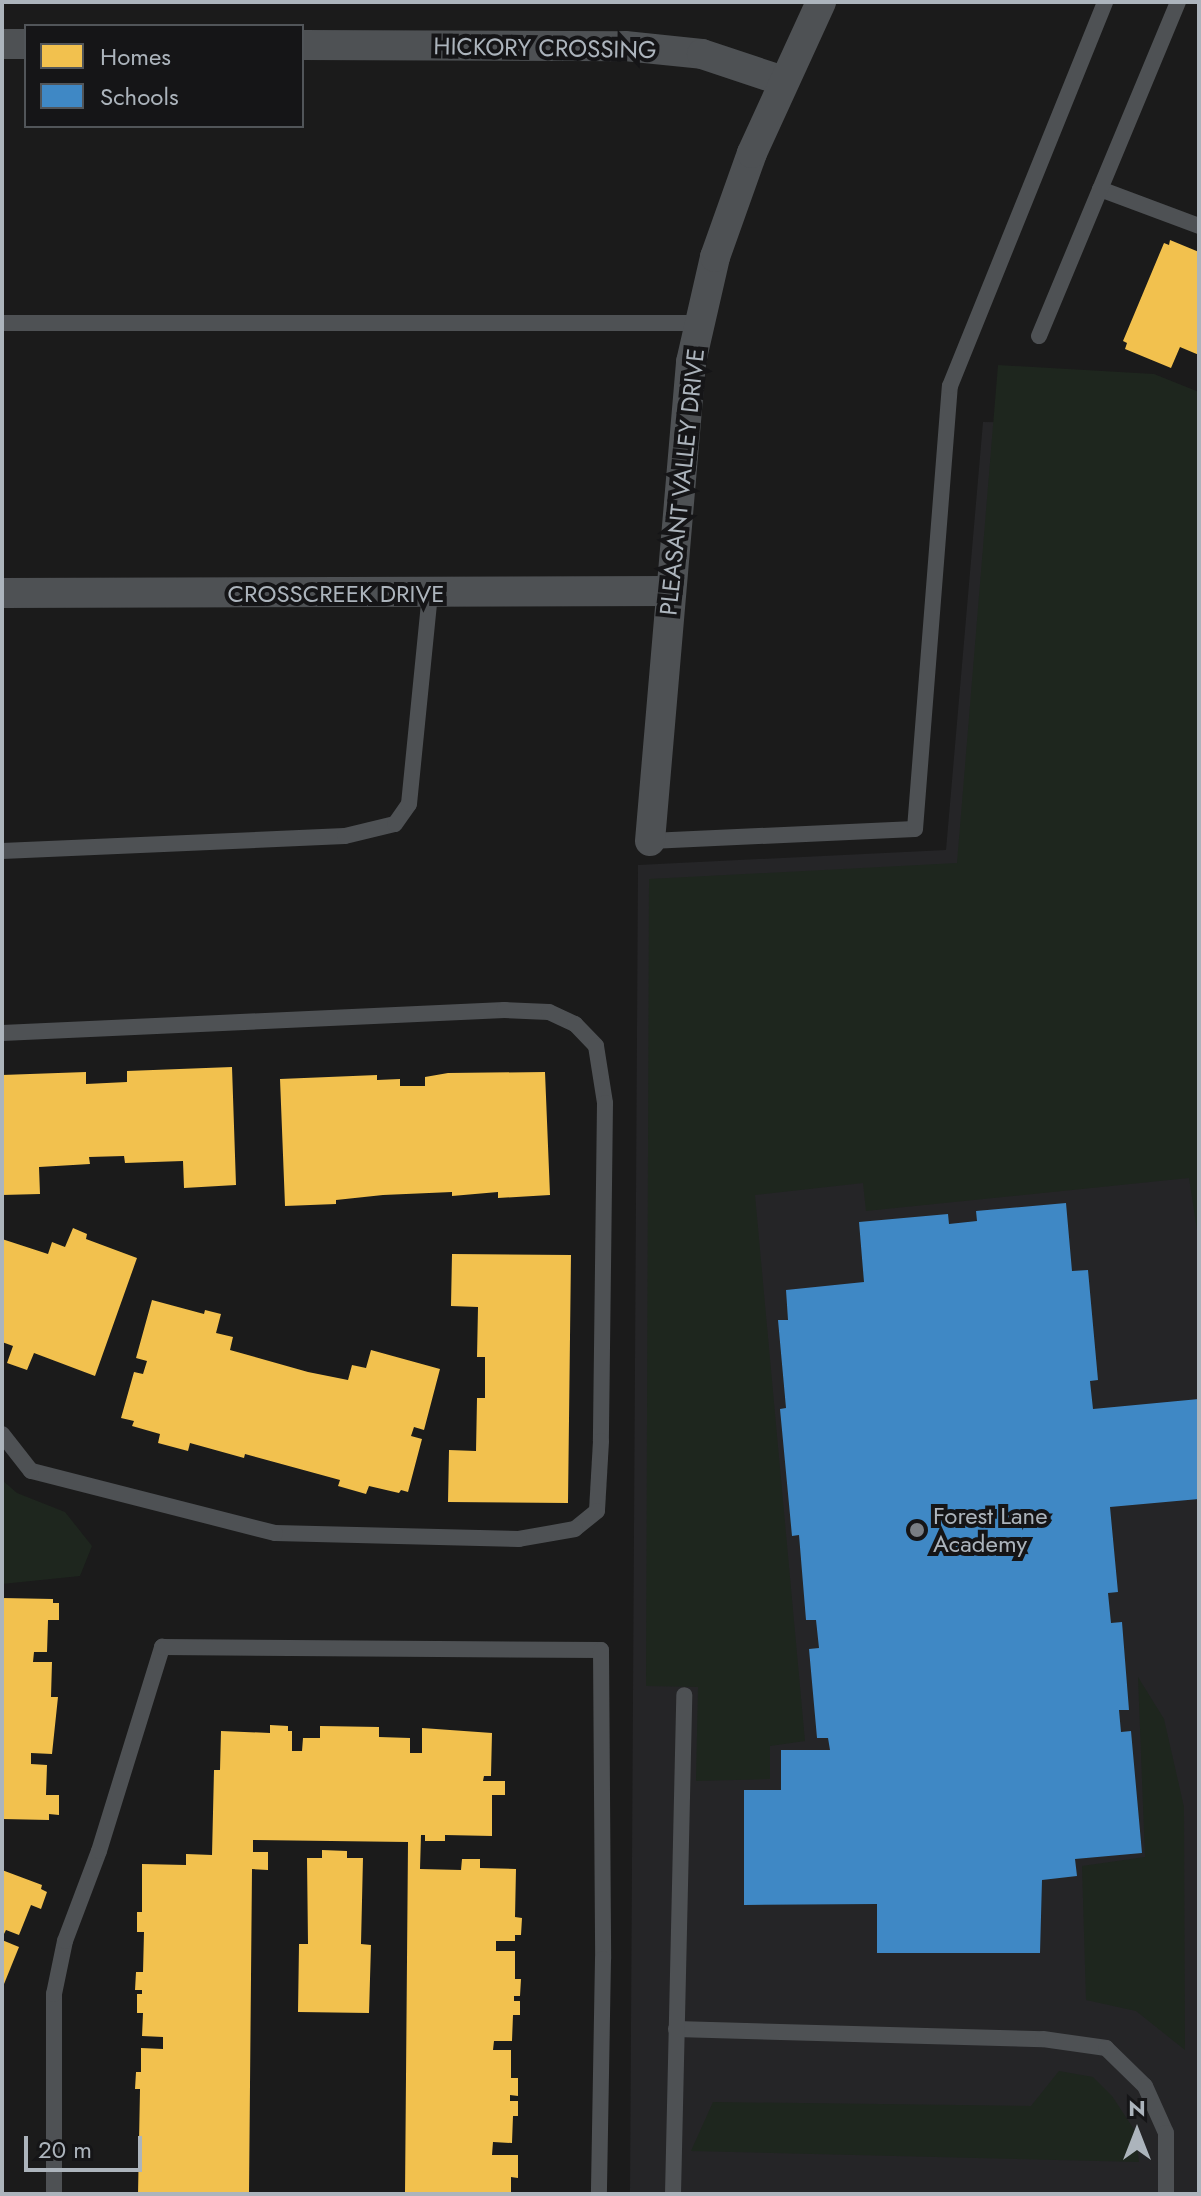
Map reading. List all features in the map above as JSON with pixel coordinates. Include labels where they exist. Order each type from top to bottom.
[{"type":"street","name":"PLEASANT VALLEY DRIVE","points":[[650,841],[691,362],[715,257],[752,153],[821,2]]},
{"type":"street","points":[[2,44],[24,44]]},
{"type":"street","name":"HICKORY CROSSING","points":[[304,45],[625,46],[702,54],[783,81]]},
{"type":"street","name":"CROSSCREEK DRIVE","points":[[2,593],[430,595],[670,591]]},
{"type":"lane","points":[[650,841],[915,829],[950,386],[1105,2]]},
{"type":"lane","points":[[1039,336],[1178,2]]},
{"type":"lane","points":[[1100,189],[1199,226]]},
{"type":"lane","points":[[2,323],[700,323]]},
{"type":"lane","points":[[2,851],[345,836],[395,824],[409,804],[430,595]]},
{"type":"lane","points":[[2,1033],[504,1010],[549,1012],[575,1024],[596,1046],[605,1103],[598,1497],[597,1511],[575,1529],[519,1539],[275,1533],[31,1471],[2,1434]]},
{"type":"lane","points":[[54,2194],[54,1994],[65,1941],[99,1851],[162,1647],[178,1647],[601,1650],[603,1959],[599,2194]]},
{"type":"lane","points":[[673,2194],[684,1695]]},
{"type":"lane","points":[[676,2029],[1043,2039],[1106,2048],[1145,2086],[1166,2133],[1166,2194]]},
{"type":"shaded area","points":[[998,365],[1154,374],[1199,392],[1199,1243],[1189,1178],[866,1211],[863,1183],[755,1195],[805,1741],[770,1746],[770,1779],[696,1781],[698,1687],[646,1686],[649,879],[957,863]]},
{"type":"shaded area","name":"Forest Lane Academy","points":[[983,422],[1172,425],[1199,450],[1199,2194],[630,2194],[638,865],[946,850]]},
{"type":"shaded area","points":[[2,1480],[17,1493],[65,1512],[92,1546],[80,1576],[2,1584]]},
{"type":"shaded area","points":[[1138,1677],[1164,1719],[1184,1807],[1185,2050],[1136,2011],[1086,2000],[1082,1866],[1145,1857]]},
{"type":"shaded area","points":[[1059,2071],[1093,2077],[1112,2096],[1135,2131],[1139,2162],[691,2151],[713,2102],[1031,2106]]},
{"type":"building: Homes","points":[[1170,240],[1199,252],[1199,355],[1180,347],[1171,368],[1125,349],[1127,343],[1123,341],[1164,243],[1169,245]]},
{"type":"building: Homes","points":[[232,1067],[236,1185],[184,1188],[183,1161],[125,1163],[124,1156],[89,1157],[90,1164],[39,1167],[40,1194],[2,1195],[2,1075],[86,1072],[86,1084],[127,1082],[127,1071]]},
{"type":"building: Homes","points":[[545,1072],[550,1195],[498,1198],[498,1192],[452,1196],[452,1192],[383,1195],[336,1200],[336,1204],[285,1206],[280,1079],[377,1075],[377,1080],[400,1079],[400,1086],[425,1086],[425,1077],[448,1073]]},
{"type":"building: Homes","points":[[73,1228],[87,1234],[86,1239],[137,1258],[95,1376],[34,1353],[27,1370],[7,1363],[13,1346],[2,1342],[2,1239],[48,1254],[52,1242],[65,1247]]},
{"type":"building: Homes","points":[[452,1254],[571,1255],[568,1503],[448,1502],[449,1450],[476,1451],[477,1398],[485,1398],[485,1357],[477,1357],[478,1307],[451,1306]]},
{"type":"building: Homes","points":[[152,1300],[204,1314],[205,1310],[221,1314],[216,1333],[233,1337],[230,1350],[308,1372],[348,1380],[352,1365],[366,1368],[371,1350],[440,1369],[424,1430],[414,1427],[411,1436],[422,1439],[408,1492],[369,1486],[366,1494],[338,1486],[340,1480],[245,1454],[244,1458],[190,1443],[188,1451],[158,1443],[160,1434],[132,1426],[134,1421],[121,1418],[134,1372],[143,1374],[147,1361],[136,1358]]},
{"type":"building: Homes","points":[[2,1598],[53,1599],[53,1603],[59,1603],[59,1620],[48,1620],[47,1652],[34,1652],[33,1662],[52,1662],[51,1697],[58,1697],[52,1754],[31,1753],[31,1764],[47,1765],[46,1795],[59,1795],[59,1815],[49,1814],[49,1820],[2,1819]]},
{"type":"building: Homes","points":[[270,1725],[288,1726],[288,1731],[292,1731],[292,1751],[302,1751],[303,1738],[320,1738],[320,1726],[379,1727],[379,1737],[410,1738],[410,1753],[422,1753],[422,1728],[492,1733],[491,1776],[484,1776],[483,1781],[505,1781],[505,1795],[492,1795],[492,1836],[445,1835],[445,1841],[425,1841],[425,1835],[421,1835],[420,1869],[461,1870],[462,1859],[480,1859],[480,1868],[516,1869],[515,1917],[522,1918],[521,1935],[515,1935],[515,1941],[496,1941],[496,1951],[515,1951],[515,1979],[521,1979],[520,1996],[514,1996],[514,2001],[520,2001],[520,2015],[513,2015],[512,2041],[494,2041],[493,2050],[511,2050],[511,2078],[518,2078],[518,2096],[510,2095],[510,2101],[518,2101],[518,2116],[513,2116],[512,2143],[493,2142],[492,2155],[518,2155],[518,2178],[511,2177],[511,2194],[405,2194],[408,1842],[253,1840],[253,1852],[268,1852],[268,1870],[252,1869],[249,2194],[138,2194],[140,2089],[135,2089],[136,2072],[141,2072],[141,2048],[163,2049],[163,2037],[142,2036],[143,2013],[137,2013],[137,1994],[142,1994],[142,1990],[135,1990],[136,1972],[143,1972],[144,1932],[137,1932],[137,1912],[142,1912],[142,1864],[186,1865],[186,1854],[212,1855],[214,1770],[220,1770],[221,1731],[270,1733]]},
{"type":"building: Homes","points":[[322,1850],[347,1851],[347,1858],[363,1858],[361,1944],[371,1945],[369,2013],[298,2012],[299,1944],[308,1944],[307,1858],[322,1858]]},
{"type":"building: Homes","points":[[2,1870],[42,1885],[41,1889],[47,1892],[41,1909],[31,1905],[19,1935],[6,1930],[2,1938]]},
{"type":"building: Homes","points":[[2,1940],[19,1947],[2,1989]]},
{"type":"building: Schools","points":[[1066,1203],[1072,1271],[1088,1270],[1098,1380],[1090,1381],[1093,1409],[1199,1399],[1199,1499],[1110,1507],[1118,1592],[1108,1593],[1111,1623],[1122,1622],[1129,1710],[1119,1710],[1121,1732],[1131,1731],[1142,1853],[1075,1859],[1077,1876],[1042,1880],[1040,1953],[877,1953],[877,1904],[744,1905],[744,1790],[781,1790],[781,1750],[830,1750],[828,1738],[817,1738],[809,1649],[819,1648],[816,1620],[806,1620],[799,1535],[792,1536],[780,1409],[786,1408],[778,1320],[788,1320],[786,1290],[864,1282],[859,1222],[948,1214],[949,1224],[977,1221],[976,1211]]},
{"type":"place","name":"Forest Lane Academy","points":[[917,1530]]}]
